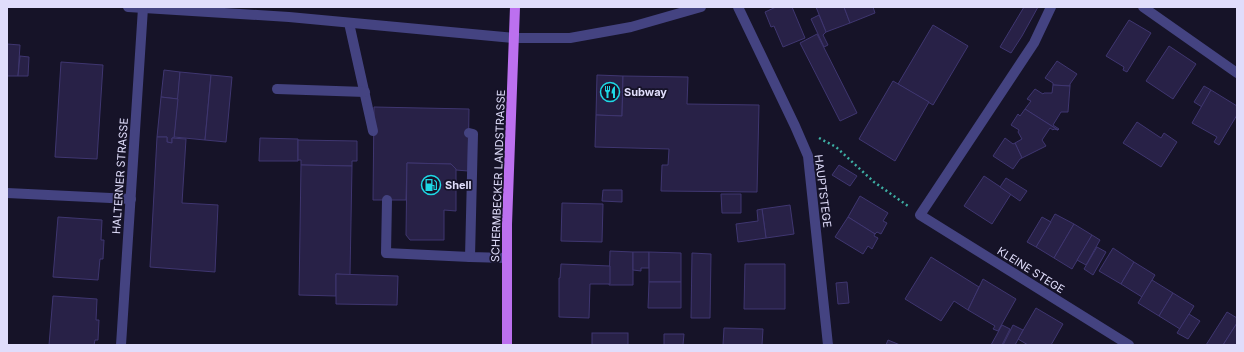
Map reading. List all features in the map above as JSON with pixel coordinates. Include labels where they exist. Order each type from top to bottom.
[{"type":"main road","name":"SCHERMBECKER LANDSTRASSE","points":[[506,345],[507,224],[515,7]]},
{"type":"street","points":[[128,7],[289,12],[349,23],[514,38],[570,38],[631,27],[701,7]]},
{"type":"street","name":"HAUPTSTEGE","points":[[738,7],[808,156],[828,345]]},
{"type":"street","points":[[920,215],[1034,43],[1051,7]]},
{"type":"street","points":[[1142,7],[1237,73]]},
{"type":"street","name":"HALTERNER STRASSE","points":[[121,345],[143,8]]},
{"type":"street","points":[[349,23],[373,131]]},
{"type":"street","points":[[277,89],[365,92]]},
{"type":"street","points":[[469,133],[473,134],[470,257]]},
{"type":"street","points":[[7,193],[131,199]]},
{"type":"street","points":[[387,200],[386,253],[507,258]]},
{"type":"street","name":"KLEINE STEGE","points":[[920,215],[1129,345]]},
{"type":"path","points":[[795,126],[836,147],[874,182],[920,215]]},
{"type":"building","points":[[776,7],[792,7],[805,38],[783,47],[774,26],[771,27],[765,12]]},
{"type":"building","points":[[816,7],[844,7],[850,23],[826,32]]},
{"type":"building","points":[[844,7],[873,7],[875,13],[850,23]]},
{"type":"building","points":[[1024,7],[1038,7],[1011,53],[1000,47]]},
{"type":"building","points":[[819,15],[826,32],[823,35],[828,45],[824,47],[811,19]]},
{"type":"building","points":[[1129,20],[1151,33],[1127,72],[1123,70],[1124,67],[1106,56]]},
{"type":"building","points":[[933,25],[968,46],[933,105],[898,84]]},
{"type":"building","points":[[817,34],[857,113],[840,121],[800,43]]},
{"type":"building","points":[[7,44],[20,45],[18,76],[7,76]]},
{"type":"building","points":[[1169,46],[1196,64],[1173,99],[1146,81]]},
{"type":"building","points":[[20,56],[29,57],[28,76],[18,76]]},
{"type":"building","points":[[1057,61],[1077,74],[1070,86],[1053,85],[1053,83],[1045,78]]},
{"type":"building","points":[[61,62],[103,65],[97,159],[55,157]]},
{"type":"building","points":[[164,70],[180,72],[178,99],[161,97]]},
{"type":"building","points":[[180,72],[211,75],[205,140],[174,137]]},
{"type":"building","points":[[211,75],[232,77],[226,142],[205,140]]},
{"type":"building","name":"Subway","points":[[597,75],[623,76],[622,116],[596,115]]},
{"type":"building","points":[[623,76],[688,77],[687,104],[759,105],[757,192],[661,191],[662,165],[668,165],[669,149],[595,147],[596,115],[622,116]]},
{"type":"building","points":[[893,81],[929,102],[895,161],[859,139]]},
{"type":"building","points":[[1053,85],[1070,86],[1068,112],[1061,112],[1053,125],[1059,129],[1058,130],[1025,109],[1031,101],[1027,99],[1035,89],[1043,94],[1052,93]]},
{"type":"building","points":[[1204,86],[1211,90],[1202,107],[1194,102]]},
{"type":"building","points":[[1211,90],[1237,106],[1237,115],[1219,145],[1214,142],[1217,137],[1192,123]]},
{"type":"building","points":[[161,97],[178,99],[174,138],[172,138],[172,143],[167,142],[167,137],[157,137]]},
{"type":"building","points":[[374,107],[469,109],[468,171],[456,170],[451,164],[407,163],[406,200],[373,200]]},
{"type":"building","points":[[1025,109],[1058,130],[1053,130],[1050,128],[1042,140],[1046,146],[1022,158],[1015,143],[1022,139],[1018,132],[1019,130],[1011,125],[1018,114],[1020,116]]},
{"type":"building","points":[[1137,122],[1161,138],[1164,133],[1177,142],[1161,167],[1123,143]]},
{"type":"building","points":[[157,137],[167,137],[167,142],[172,143],[172,138],[186,139],[182,203],[218,205],[215,272],[150,267]]},
{"type":"building","points":[[260,138],[298,139],[298,161],[259,161]]},
{"type":"building","points":[[1005,138],[1013,144],[1015,143],[1022,158],[1013,169],[993,156]]},
{"type":"building","points":[[298,140],[357,141],[357,161],[352,161],[352,166],[301,165],[301,160],[298,160]]},
{"type":"building","points":[[407,163],[451,164],[456,169],[456,211],[444,210],[444,240],[410,240],[406,235]]},
{"type":"building","points":[[301,165],[352,166],[350,275],[336,274],[336,296],[299,295]]},
{"type":"building","points":[[839,165],[857,176],[850,186],[832,175]]},
{"type":"building","points":[[984,176],[1011,194],[992,224],[964,206]]},
{"type":"building","points":[[1006,178],[1027,191],[1020,201],[1000,187]]},
{"type":"building","points":[[603,190],[622,190],[622,202],[602,201]]},
{"type":"building","points":[[721,194],[741,194],[741,213],[722,213]]},
{"type":"building","points":[[860,196],[888,213],[883,221],[887,223],[881,234],[877,232],[875,234],[848,217]]},
{"type":"building","points":[[562,203],[603,204],[602,242],[561,241]]},
{"type":"building","points":[[790,205],[794,234],[766,238],[762,209]]},
{"type":"building","points":[[762,209],[766,238],[738,242],[736,224],[758,221],[757,210]]},
{"type":"building","points":[[1055,214],[1074,224],[1054,258],[1036,247]]},
{"type":"building","points":[[58,217],[102,220],[101,240],[104,240],[103,259],[100,259],[98,280],[53,277]]},
{"type":"building","points":[[848,217],[875,234],[874,236],[878,238],[872,249],[868,246],[863,254],[835,237]]},
{"type":"building","points":[[1042,217],[1051,222],[1036,247],[1027,242]]},
{"type":"building","points":[[1074,224],[1092,235],[1072,269],[1054,258]]},
{"type":"building","points":[[1092,235],[1100,240],[1086,265],[1077,260]]},
{"type":"building","points":[[1097,247],[1106,252],[1093,275],[1084,269]]},
{"type":"building","points":[[1113,248],[1134,262],[1121,284],[1099,271]]},
{"type":"building","points":[[610,251],[633,252],[633,285],[609,285]]},
{"type":"building","points":[[633,252],[649,252],[649,268],[641,268],[641,271],[633,270]]},
{"type":"building","points":[[649,252],[681,253],[681,282],[649,282]]},
{"type":"building","points":[[692,253],[711,254],[710,318],[691,318]]},
{"type":"building","points":[[931,257],[979,287],[968,310],[954,301],[941,321],[905,299]]},
{"type":"building","points":[[1134,262],[1155,275],[1142,297],[1121,284]]},
{"type":"building","points":[[561,264],[610,266],[610,284],[590,284],[589,318],[559,317],[559,278]]},
{"type":"building","points":[[745,264],[785,264],[785,309],[744,309]]},
{"type":"building","points":[[336,274],[398,276],[397,305],[336,304]]},
{"type":"building","points":[[983,279],[1016,299],[998,331],[993,329],[995,326],[968,310]]},
{"type":"building","points":[[1152,280],[1173,293],[1159,316],[1138,303]]},
{"type":"building","points":[[649,282],[681,282],[681,308],[648,308]]},
{"type":"building","points":[[847,282],[849,303],[838,304],[836,283]]},
{"type":"building","points":[[1173,293],[1194,306],[1180,329],[1159,316]]},
{"type":"building","points":[[53,296],[97,299],[96,320],[99,320],[98,340],[95,340],[94,345],[49,345]]},
{"type":"building","points":[[1036,308],[1063,324],[1051,345],[1028,345],[1018,339]]},
{"type":"building","points":[[1227,312],[1237,318],[1237,323],[1223,345],[1206,345]]},
{"type":"building","points":[[1189,314],[1200,321],[1188,339],[1177,333]]},
{"type":"building","points":[[1237,323],[1237,345],[1223,345]]},
{"type":"building","points":[[1002,325],[1010,329],[1002,345],[991,345]]},
{"type":"building","points":[[1013,325],[1023,330],[1015,345],[1003,345]]},
{"type":"building","points":[[724,328],[763,329],[762,345],[723,345]]},
{"type":"building","points":[[592,333],[628,333],[628,345],[592,345]]},
{"type":"building","points":[[664,334],[684,334],[683,345],[664,345]]},
{"type":"building","points":[[888,340],[900,345],[886,345]]},
{"type":"place","name":"Subway","points":[[610,92]]},
{"type":"place","name":"Shell","points":[[431,185]]}]
